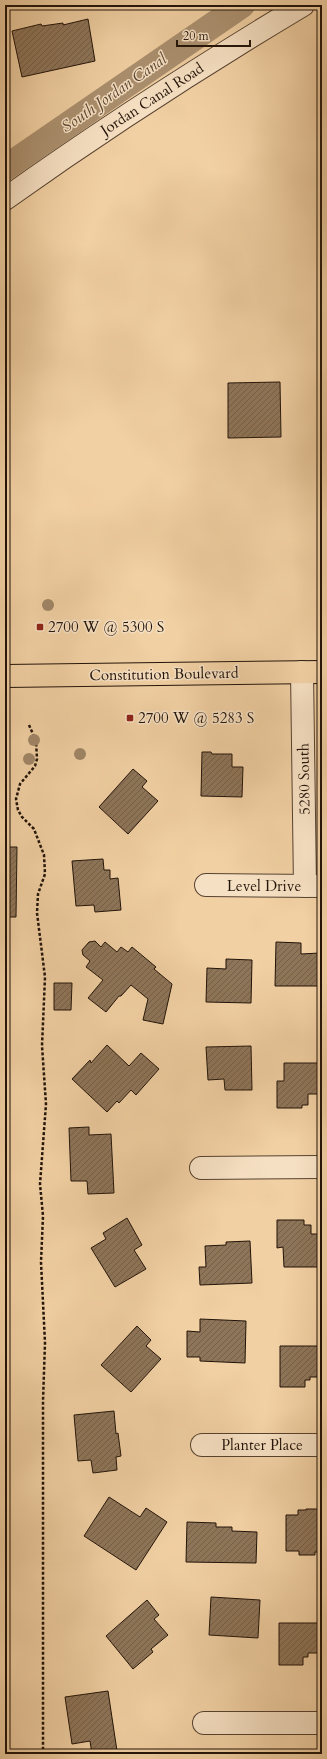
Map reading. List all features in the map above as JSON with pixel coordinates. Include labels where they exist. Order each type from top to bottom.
[{"type":"main road","name":"Constitution Boulevard","points":[[5,676],[312,672]]},
{"type":"street","name":"Jordan Canal Road","points":[[5,200],[73,151],[221,54],[303,5]]},
{"type":"street","name":"5280 South","points":[[312,672],[314,886]]},
{"type":"street","name":"Level Drive","points":[[206,885],[314,886]]},
{"type":"street","points":[[201,1168],[322,1167]]},
{"type":"street","name":"Planter Place","points":[[202,1445],[322,1445]]},
{"type":"street","points":[[204,1723],[322,1723]]},
{"type":"path","points":[[29,725],[36,741],[37,759],[35,766],[20,784],[16,799],[18,810],[22,817],[34,829],[41,844],[44,855],[45,874],[38,894],[37,913],[45,977],[42,1046],[46,1104],[40,1184],[44,1216],[41,1262],[45,1343],[43,1401],[43,1754]]},
{"type":"building","points":[[88,19],[95,61],[22,77],[12,31],[41,24],[42,26],[63,23],[63,25]]},
{"type":"building","points":[[280,382],[281,437],[228,438],[228,383]]},
{"type":"building","points":[[202,752],[211,752],[212,754],[232,754],[232,767],[243,767],[242,797],[201,796]]},
{"type":"building","points":[[133,769],[147,781],[142,787],[158,801],[128,834],[99,807]]},
{"type":"building","points":[[5,847],[17,847],[16,917],[5,917]]},
{"type":"building","points":[[103,859],[104,870],[110,870],[110,879],[118,878],[121,910],[95,912],[94,905],[76,906],[72,861]]},
{"type":"building","points":[[95,941],[101,947],[105,942],[117,952],[121,947],[128,952],[132,947],[156,967],[154,969],[172,984],[163,1024],[143,1020],[148,999],[131,985],[121,996],[119,996],[106,1012],[88,998],[103,980],[86,967],[90,961],[83,955],[82,950],[89,942]]},
{"type":"building","points":[[276,942],[301,943],[301,954],[320,953],[320,986],[275,986]]},
{"type":"building","points":[[226,959],[252,960],[251,1003],[206,1002],[207,968],[226,969]]},
{"type":"building","points":[[54,983],[72,983],[71,1010],[54,1010]]},
{"type":"building","points":[[107,1045],[129,1066],[141,1053],[159,1069],[136,1095],[131,1090],[119,1103],[117,1101],[107,1112],[72,1079],[90,1060],[91,1063]]},
{"type":"building","points":[[251,1046],[252,1090],[225,1090],[224,1079],[208,1080],[206,1047]]},
{"type":"building","points":[[284,1063],[322,1063],[322,1094],[308,1094],[308,1105],[302,1105],[302,1108],[277,1108],[277,1081],[284,1081]]},
{"type":"building","points":[[89,1127],[89,1135],[111,1134],[114,1193],[88,1194],[87,1181],[71,1181],[69,1128]]},
{"type":"building","points":[[127,1218],[142,1245],[134,1250],[146,1269],[115,1287],[91,1248],[106,1239],[103,1233]]},
{"type":"building","points":[[277,1220],[304,1220],[304,1225],[311,1225],[311,1234],[322,1234],[322,1267],[284,1267],[283,1247],[277,1248]]},
{"type":"building","points":[[250,1241],[252,1283],[200,1285],[199,1267],[206,1267],[205,1246],[226,1245],[226,1242]]},
{"type":"building","points":[[200,1319],[246,1321],[245,1363],[200,1361],[200,1357],[187,1357],[187,1331],[200,1332]]},
{"type":"building","points":[[137,1326],[151,1340],[146,1346],[161,1359],[131,1392],[101,1365]]},
{"type":"building","points":[[280,1346],[322,1346],[322,1377],[310,1377],[310,1380],[305,1380],[305,1387],[280,1387]]},
{"type":"building","points":[[114,1411],[116,1434],[118,1433],[121,1456],[116,1457],[117,1470],[93,1473],[91,1460],[78,1461],[74,1415]]},
{"type":"building","points":[[109,1497],[140,1517],[146,1508],[167,1522],[136,1570],[84,1536]]},
{"type":"building","points":[[322,1509],[322,1552],[315,1552],[315,1555],[299,1555],[299,1551],[286,1551],[286,1515],[298,1515],[298,1510]]},
{"type":"building","points":[[187,1522],[216,1523],[216,1527],[232,1527],[232,1531],[257,1532],[256,1563],[186,1562]]},
{"type":"building","points":[[211,1597],[260,1600],[258,1638],[209,1635]]},
{"type":"building","points":[[147,1600],[159,1615],[154,1619],[168,1635],[151,1649],[153,1652],[133,1669],[106,1636]]},
{"type":"building","points":[[279,1623],[322,1623],[322,1653],[308,1653],[308,1657],[303,1657],[303,1665],[279,1665]]},
{"type":"building","points":[[108,1691],[117,1751],[92,1754],[90,1741],[72,1744],[65,1697]]},
{"type":"waterway","name":"South Jordan Canal","points":[[5,168],[242,5]]},
{"type":"place","name":"2700 W @ 5300 S","points":[[40,627]]},
{"type":"place","name":"2700 W @ 5283 S","points":[[130,718]]}]
